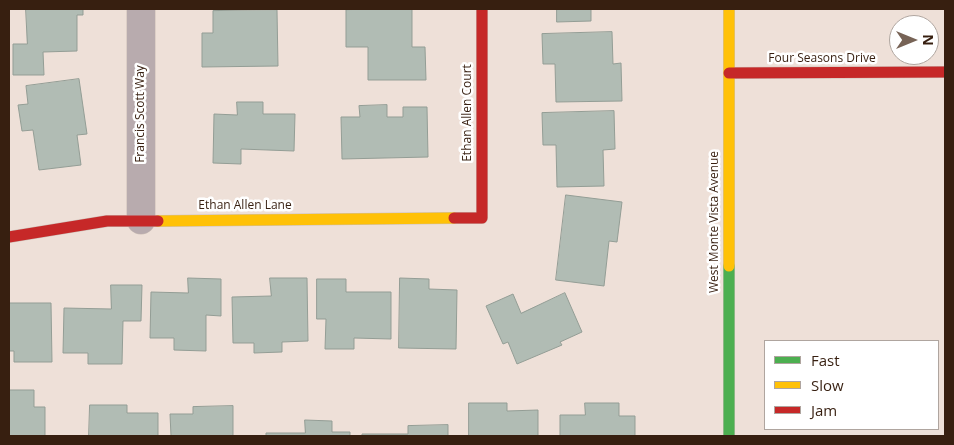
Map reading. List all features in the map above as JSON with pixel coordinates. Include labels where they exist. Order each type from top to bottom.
[{"type":"street","name":"Francis Scott Way","points":[[141,9],[141,220]]},
{"type":"street","name":"Ethan Allen Court","points":[[482,9],[482,218]]},
{"type":"street","name":"West Monte Vista Avenue","points":[[729,9],[729,436]]},
{"type":"street","name":"Four Seasons Drive","points":[[729,73],[945,72]]},
{"type":"street","name":"Ethan Allen Lane","points":[[9,237],[70,226],[141,220],[482,218]]},
{"type":"building","points":[[26,9],[83,9],[83,15],[77,15],[77,51],[43,52],[44,75],[13,75],[13,44],[27,44]]},
{"type":"building","points":[[412,9],[412,47],[425,47],[426,80],[368,80],[368,47],[346,47],[346,10]]},
{"type":"building","points":[[557,9],[591,9],[591,21],[557,22]]},
{"type":"building","points":[[277,10],[278,66],[202,67],[202,33],[213,33],[213,11]]},
{"type":"building","points":[[612,32],[613,64],[621,63],[622,101],[556,102],[555,64],[543,64],[542,34]]},
{"type":"building","points":[[79,79],[87,134],[77,135],[81,165],[39,170],[33,130],[22,131],[18,105],[28,104],[26,86]]},
{"type":"building","points":[[237,102],[263,102],[263,114],[295,114],[294,151],[241,149],[241,164],[213,163],[214,114],[237,115]]},
{"type":"building","points":[[387,105],[387,117],[403,117],[403,107],[427,107],[428,157],[342,159],[341,117],[360,117],[359,106]]},
{"type":"building","points":[[614,111],[615,149],[603,150],[604,186],[557,187],[556,145],[543,145],[542,113]]},
{"type":"building","points":[[566,195],[622,202],[617,242],[609,241],[604,286],[556,280]]},
{"type":"building","points":[[188,278],[221,279],[221,316],[206,315],[206,351],[174,350],[174,338],[150,338],[151,292],[188,293]]},
{"type":"building","points":[[270,278],[307,278],[308,341],[282,342],[282,352],[254,353],[254,343],[233,343],[232,297],[271,296]]},
{"type":"building","points":[[400,278],[429,279],[429,289],[457,290],[456,349],[399,348]]},
{"type":"building","points":[[317,279],[346,279],[346,292],[391,292],[391,339],[354,338],[354,349],[325,349],[326,319],[317,319]]},
{"type":"building","points":[[111,285],[142,285],[141,321],[123,321],[122,364],[88,364],[88,353],[63,353],[64,308],[111,309]]},
{"type":"building","points":[[565,293],[582,332],[560,342],[562,345],[517,364],[508,342],[503,344],[486,306],[513,294],[521,313]]},
{"type":"building","points":[[9,303],[51,303],[52,362],[14,362],[14,351],[9,351]]},
{"type":"building","points":[[9,390],[34,390],[34,407],[45,407],[45,436],[9,436]]},
{"type":"building","points":[[469,403],[507,403],[507,411],[538,410],[538,436],[469,436]]},
{"type":"building","points":[[585,403],[619,403],[619,416],[635,416],[635,436],[560,436],[560,415],[585,415]]},
{"type":"building","points":[[90,405],[127,405],[127,413],[158,413],[158,436],[89,436]]},
{"type":"building","points":[[233,406],[233,436],[171,436],[170,414],[193,414],[193,407]]},
{"type":"building","points":[[305,420],[332,421],[332,432],[350,432],[350,436],[266,436],[266,433],[305,433]]},
{"type":"building","points":[[448,425],[448,436],[362,436],[362,434],[408,434],[408,426]]},
{"type":"traffic: fast","points":[[729,266],[729,436]]},
{"type":"traffic: slow","points":[[729,9],[729,266]]},
{"type":"traffic: slow","points":[[158,221],[454,218]]},
{"type":"traffic: jam","points":[[454,218],[482,218],[482,9]]},
{"type":"traffic: jam","points":[[729,73],[945,72]]},
{"type":"traffic: jam","points":[[9,237],[107,221],[158,221]]}]
